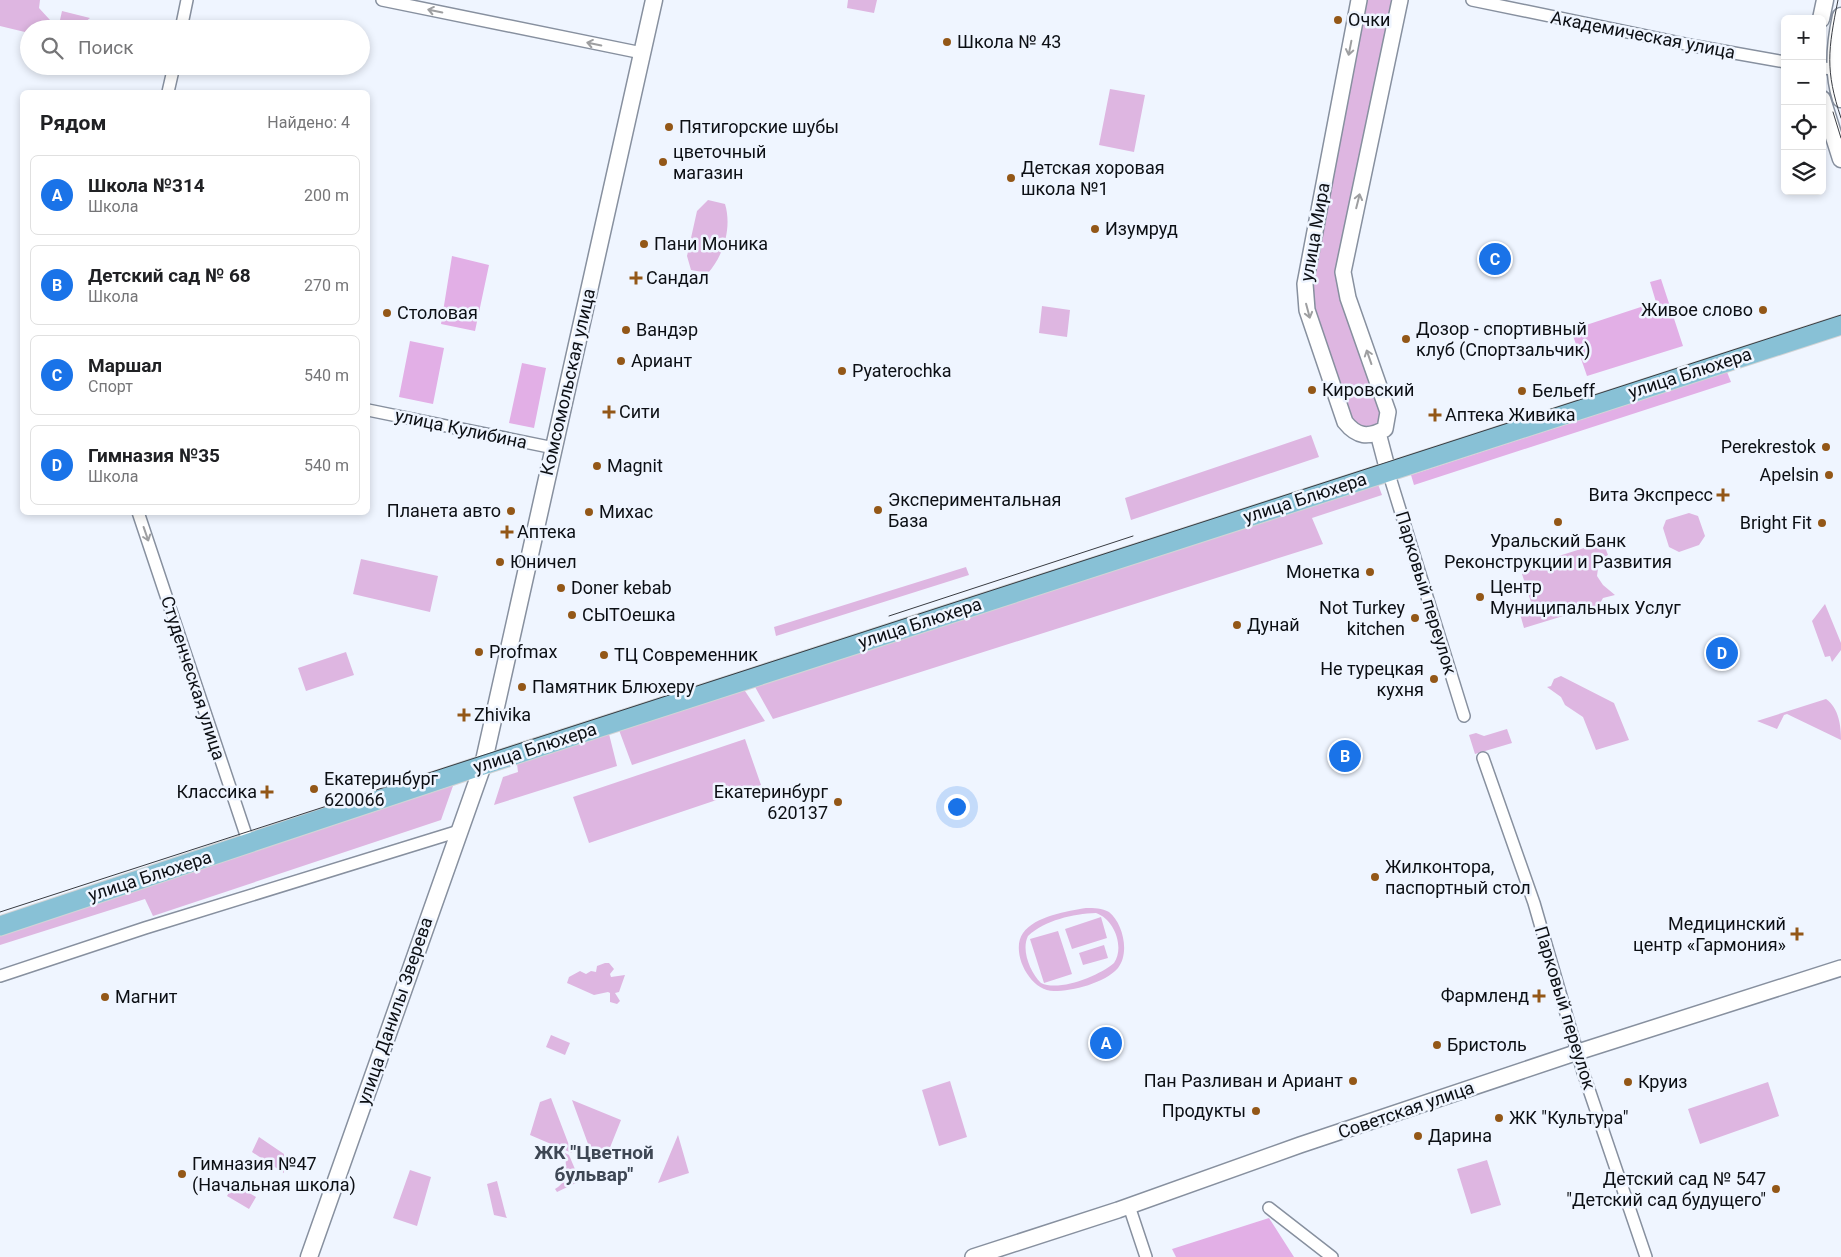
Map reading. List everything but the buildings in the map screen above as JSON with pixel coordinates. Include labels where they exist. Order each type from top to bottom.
[{"type":"main road","name":"Комсомольская улица","points":[[483,765],[654,0]]},
{"type":"main road","points":[[1823,15],[1825,0]]},
{"type":"main road","points":[[1841,16],[1829,68],[1841,100]]},
{"type":"main road","points":[[1824,105],[1841,159]]},
{"type":"main road","name":"улица Блюхера","points":[[0,926],[483,765],[1841,325]]},
{"type":"main road","name":"улица Данилы Зверева","points":[[309,1257],[483,765]]},
{"type":"street","points":[[183,20],[187,0]]},
{"type":"street","points":[[382,0],[642,53]]},
{"type":"street","name":"улица Мира","points":[[1359,0],[1305,284],[1305,298],[1345,422],[1358,434],[1368,436],[1385,429],[1388,412],[1348,298],[1343,272],[1400,0]]},
{"type":"street","name":"Академическая улица","points":[[1472,0],[1676,43],[1781,61]]},
{"type":"street","points":[[168,90],[172,75]]},
{"type":"street","name":"улица Кулибина","points":[[370,410],[554,448]]},
{"type":"street","points":[[1378,433],[1388,471]]},
{"type":"street","name":"Парковый переулок","points":[[1388,471],[1464,716]]},
{"type":"street","name":"Студенческая улица","points":[[139,515],[249,844]]},
{"type":"street","name":"Парковый переулок","points":[[1484,758],[1534,903],[1578,1052],[1646,1257]]},
{"type":"street","points":[[0,976],[145,928],[459,831]]},
{"type":"street","name":"Советская улица","points":[[973,1257],[1129,1206],[1300,1145],[1578,1052],[1841,968]]},
{"type":"street","points":[[1129,1206],[1146,1257]]},
{"type":"street","points":[[1269,1208],[1332,1257]]},
{"type":"shaded area","points":[[0,0],[40,0],[39,8],[50,20],[20,20],[20,31],[0,26]]},
{"type":"shaded area","points":[[848,0],[877,0],[874,13],[847,8]]},
{"type":"shaded area","points":[[1359,0],[1400,0],[1344,259],[1385,429],[1351,430],[1305,284]]},
{"type":"shaded area","points":[[62,11],[90,18],[88,20],[60,20]]},
{"type":"shaded area","points":[[1110,89],[1145,95],[1134,152],[1099,145]]},
{"type":"shaded area","points":[[708,200],[725,204],[728,222],[722,249],[714,266],[708,273],[691,270],[687,256],[697,211]]},
{"type":"shaded area","points":[[452,256],[489,265],[475,331],[441,324]]},
{"type":"shaded area","points":[[1661,279],[1683,346],[1587,376],[1571,330],[1656,302],[1650,282]]},
{"type":"shaded area","points":[[1042,306],[1070,310],[1067,337],[1039,333]]},
{"type":"shaded area","points":[[410,341],[444,348],[433,404],[399,397]]},
{"type":"shaded area","points":[[522,363],[546,368],[534,428],[509,423]]},
{"type":"shaded area","points":[[1727,372],[1731,382],[1414,485],[1411,475]]},
{"type":"shaded area","points":[[1311,435],[1319,457],[1131,520],[1125,498]]},
{"type":"shaded area","points":[[1375,476],[1382,495],[1312,518],[1323,544],[773,719],[750,678]]},
{"type":"shaded area","points":[[1689,513],[1698,516],[1705,536],[1699,545],[1679,552],[1669,547],[1663,528],[1666,520]]},
{"type":"shaded area","points":[[1603,542],[1608,555],[1599,561],[1597,576],[1603,585],[1615,595],[1603,598],[1599,605],[1524,628],[1518,607],[1531,602],[1522,574],[1527,566]]},
{"type":"shaded area","points":[[361,559],[438,576],[430,612],[353,594]]},
{"type":"shaded area","points":[[966,567],[969,575],[776,636],[774,627]]},
{"type":"shaded area","points":[[1825,604],[1841,643],[1841,650],[1832,662],[1830,656],[1825,657],[1812,621]]},
{"type":"shaded area","points":[[346,652],[354,675],[306,691],[298,668]]},
{"type":"shaded area","points":[[1561,676],[1614,703],[1629,740],[1596,750],[1583,717],[1565,705],[1561,697],[1547,687],[1551,686],[1554,679]]},
{"type":"shaded area","points":[[739,682],[765,721],[632,765],[616,722]]},
{"type":"shaded area","points":[[1826,699],[1836,712],[1840,723],[1841,740],[1787,714],[1784,715],[1777,729],[1757,721]]},
{"type":"shaded area","points":[[1507,729],[1512,743],[1475,754],[1469,735],[1476,733],[1484,736]]},
{"type":"shaded area","points":[[609,734],[617,766],[494,805],[503,777],[518,772],[517,764]]},
{"type":"shaded area","points":[[745,739],[761,785],[589,843],[573,797]]},
{"type":"shaded area","points":[[454,783],[441,820],[153,916],[145,899],[0,945],[0,931]]},
{"type":"shaded area","points":[[1086,908],[1101,909],[1109,912],[1118,923],[1124,947],[1122,962],[1112,973],[1097,982],[1062,991],[1045,989],[1037,984],[1024,969],[1019,950],[1023,933],[1028,927],[1043,918]],"holes":[[[1096,913],[1113,927],[1116,934],[1118,949],[1114,963],[1099,973],[1079,981],[1058,986],[1041,983],[1033,973],[1026,954],[1028,936],[1035,930],[1060,919]]]},
{"type":"shaded area","points":[[1101,917],[1107,938],[1072,949],[1065,929]]},
{"type":"shaded area","points":[[1058,931],[1072,974],[1044,983],[1030,939]]},
{"type":"shaded area","points":[[1104,945],[1108,958],[1083,965],[1079,953]]},
{"type":"shaded area","points":[[609,963],[614,969],[610,974],[611,977],[625,975],[619,992],[615,993],[620,1001],[617,1004],[610,1002],[610,993],[608,992],[594,995],[567,983],[569,977],[580,971],[586,974],[591,971],[596,972],[597,966]]},
{"type":"shaded area","points":[[551,1035],[570,1043],[565,1055],[546,1047]]},
{"type":"shaded area","points":[[950,1081],[967,1137],[939,1146],[922,1090]]},
{"type":"shaded area","points":[[1768,1082],[1779,1116],[1700,1144],[1688,1109]]},
{"type":"shaded area","points":[[551,1098],[572,1153],[530,1135],[540,1102]]},
{"type":"shaded area","points":[[572,1100],[621,1120],[609,1150],[591,1152]]},
{"type":"shaded area","points":[[678,1135],[689,1173],[658,1183]]},
{"type":"shaded area","points":[[259,1137],[284,1154],[284,1173],[252,1152]]},
{"type":"shaded area","points":[[565,1153],[569,1155],[580,1181],[557,1192],[555,1189],[563,1182],[566,1174]]},
{"type":"shaded area","points":[[1487,1160],[1501,1205],[1471,1214],[1457,1169]]},
{"type":"shaded area","points":[[410,1170],[431,1177],[417,1226],[393,1218]]},
{"type":"shaded area","points":[[497,1181],[507,1218],[494,1215],[487,1184]]},
{"type":"shaded area","points":[[234,1184],[256,1197],[249,1209],[227,1196]]},
{"type":"shaded area","points":[[1269,1218],[1294,1257],[1176,1257],[1172,1249]]},
{"type":"tram line","points":[[1838,0],[1830,47],[1830,73],[1841,118]]},
{"type":"tram line","points":[[1833,112],[1841,138]]},
{"type":"tram line","points":[[0,912],[1841,315]]},
{"type":"tram line","points":[[889,616],[1133,536]]},
{"type":"place","name":"Очки","points":[[1338,20]]},
{"type":"place","name":"Школа № 43","points":[[947,42]]},
{"type":"place","name":"Пятигорские шубы","points":[[669,127]]},
{"type":"place","name":"цветочный магазин","points":[[663,162]]},
{"type":"place","name":"Детская хоровая школа №1","points":[[1011,178]]},
{"type":"place","name":"Изумруд","points":[[1095,229]]},
{"type":"place","name":"Пани Моника","points":[[644,244]]},
{"type":"place","name":"Маршал","points":[[1495,259]]},
{"type":"place","name":"Сандал","points":[[636,278]]},
{"type":"place","name":"Живое слово","points":[[1763,310]]},
{"type":"place","name":"Столовая","points":[[387,313]]},
{"type":"place","name":"Вандэр","points":[[626,330]]},
{"type":"place","name":"Дозор - спортивный клуб (Спортзальчик)","points":[[1406,339]]},
{"type":"place","name":"Ариант","points":[[621,361]]},
{"type":"place","name":"Pyaterochka","points":[[842,371]]},
{"type":"place","name":"Кировский","points":[[1312,390]]},
{"type":"place","name":"Бельеff","points":[[1522,391]]},
{"type":"place","name":"Сити","points":[[609,412]]},
{"type":"place","name":"Аптека Живика","points":[[1435,415]]},
{"type":"place","name":"Perekrestok","points":[[1826,447]]},
{"type":"place","name":"Magnit","points":[[597,466]]},
{"type":"place","name":"Apelsin","points":[[1829,475]]},
{"type":"place","name":"Вита Экспресс","points":[[1723,495]]},
{"type":"place","name":"Экспериментальная База","points":[[878,510]]},
{"type":"place","name":"Планета авто","points":[[511,511]]},
{"type":"place","name":"Михас","points":[[589,512]]},
{"type":"place","name":"Уральский Банк Реконструкции и Развития","points":[[1558,522]]},
{"type":"place","name":"Bright Fit","points":[[1822,523]]},
{"type":"place","name":"Аптека","points":[[507,532]]},
{"type":"place","name":"Юничел","points":[[500,562]]},
{"type":"place","name":"Монетка","points":[[1370,572]]},
{"type":"place","name":"Doner kebab","points":[[561,588]]},
{"type":"place","name":"Центр Муниципальных Услуг","points":[[1480,597]]},
{"type":"place","name":"СЫТОешка","points":[[572,615]]},
{"type":"place","name":"Not Turkey kitchen","points":[[1415,618]]},
{"type":"place","name":"Дунай","points":[[1237,625]]},
{"type":"place","name":"Profmax","points":[[479,652]]},
{"type":"place","name":"Гимназия №35","points":[[1722,653]]},
{"type":"place","name":"ТЦ Современник","points":[[604,655]]},
{"type":"place","name":"Не турецкая кухня","points":[[1434,679]]},
{"type":"place","name":"Памятник Блюхеру","points":[[522,687]]},
{"type":"place","name":"Zhivika","points":[[464,715]]},
{"type":"place","name":"Детский сад № 68","points":[[1345,756]]},
{"type":"place","name":"Екатеринбург 620066","points":[[314,789]]},
{"type":"place","name":"Классика","points":[[267,792]]},
{"type":"place","name":"Екатеринбург 620137","points":[[838,802]]},
{"type":"place","name":"Жилконтора, паспортный стол","points":[[1375,877]]},
{"type":"place","name":"Медицинский центр «Гармония»","points":[[1797,934]]},
{"type":"place","name":"Фармленд","points":[[1539,996]]},
{"type":"place","name":"Магнит","points":[[105,997]]},
{"type":"place","name":"Школа №314","points":[[1106,1043]]},
{"type":"place","name":"Бристоль","points":[[1437,1045]]},
{"type":"place","name":"Пан Разливан и Ариант","points":[[1353,1081]]},
{"type":"place","name":"Круиз","points":[[1628,1082]]},
{"type":"place","name":"Продукты","points":[[1256,1111]]},
{"type":"place","name":"ЖК \"Культура\"","points":[[1499,1118]]},
{"type":"place","name":"Дарина","points":[[1418,1136]]},
{"type":"place","name":"Гимназия №47 (Начальная школа)","points":[[182,1174]]},
{"type":"place","name":"Детский сад № 547 \"Детский сад будущего\"","points":[[1776,1189]]},
{"type":"district","name":"ЖК \"Цветной бульвар\"","points":[[594,1163]]}]
